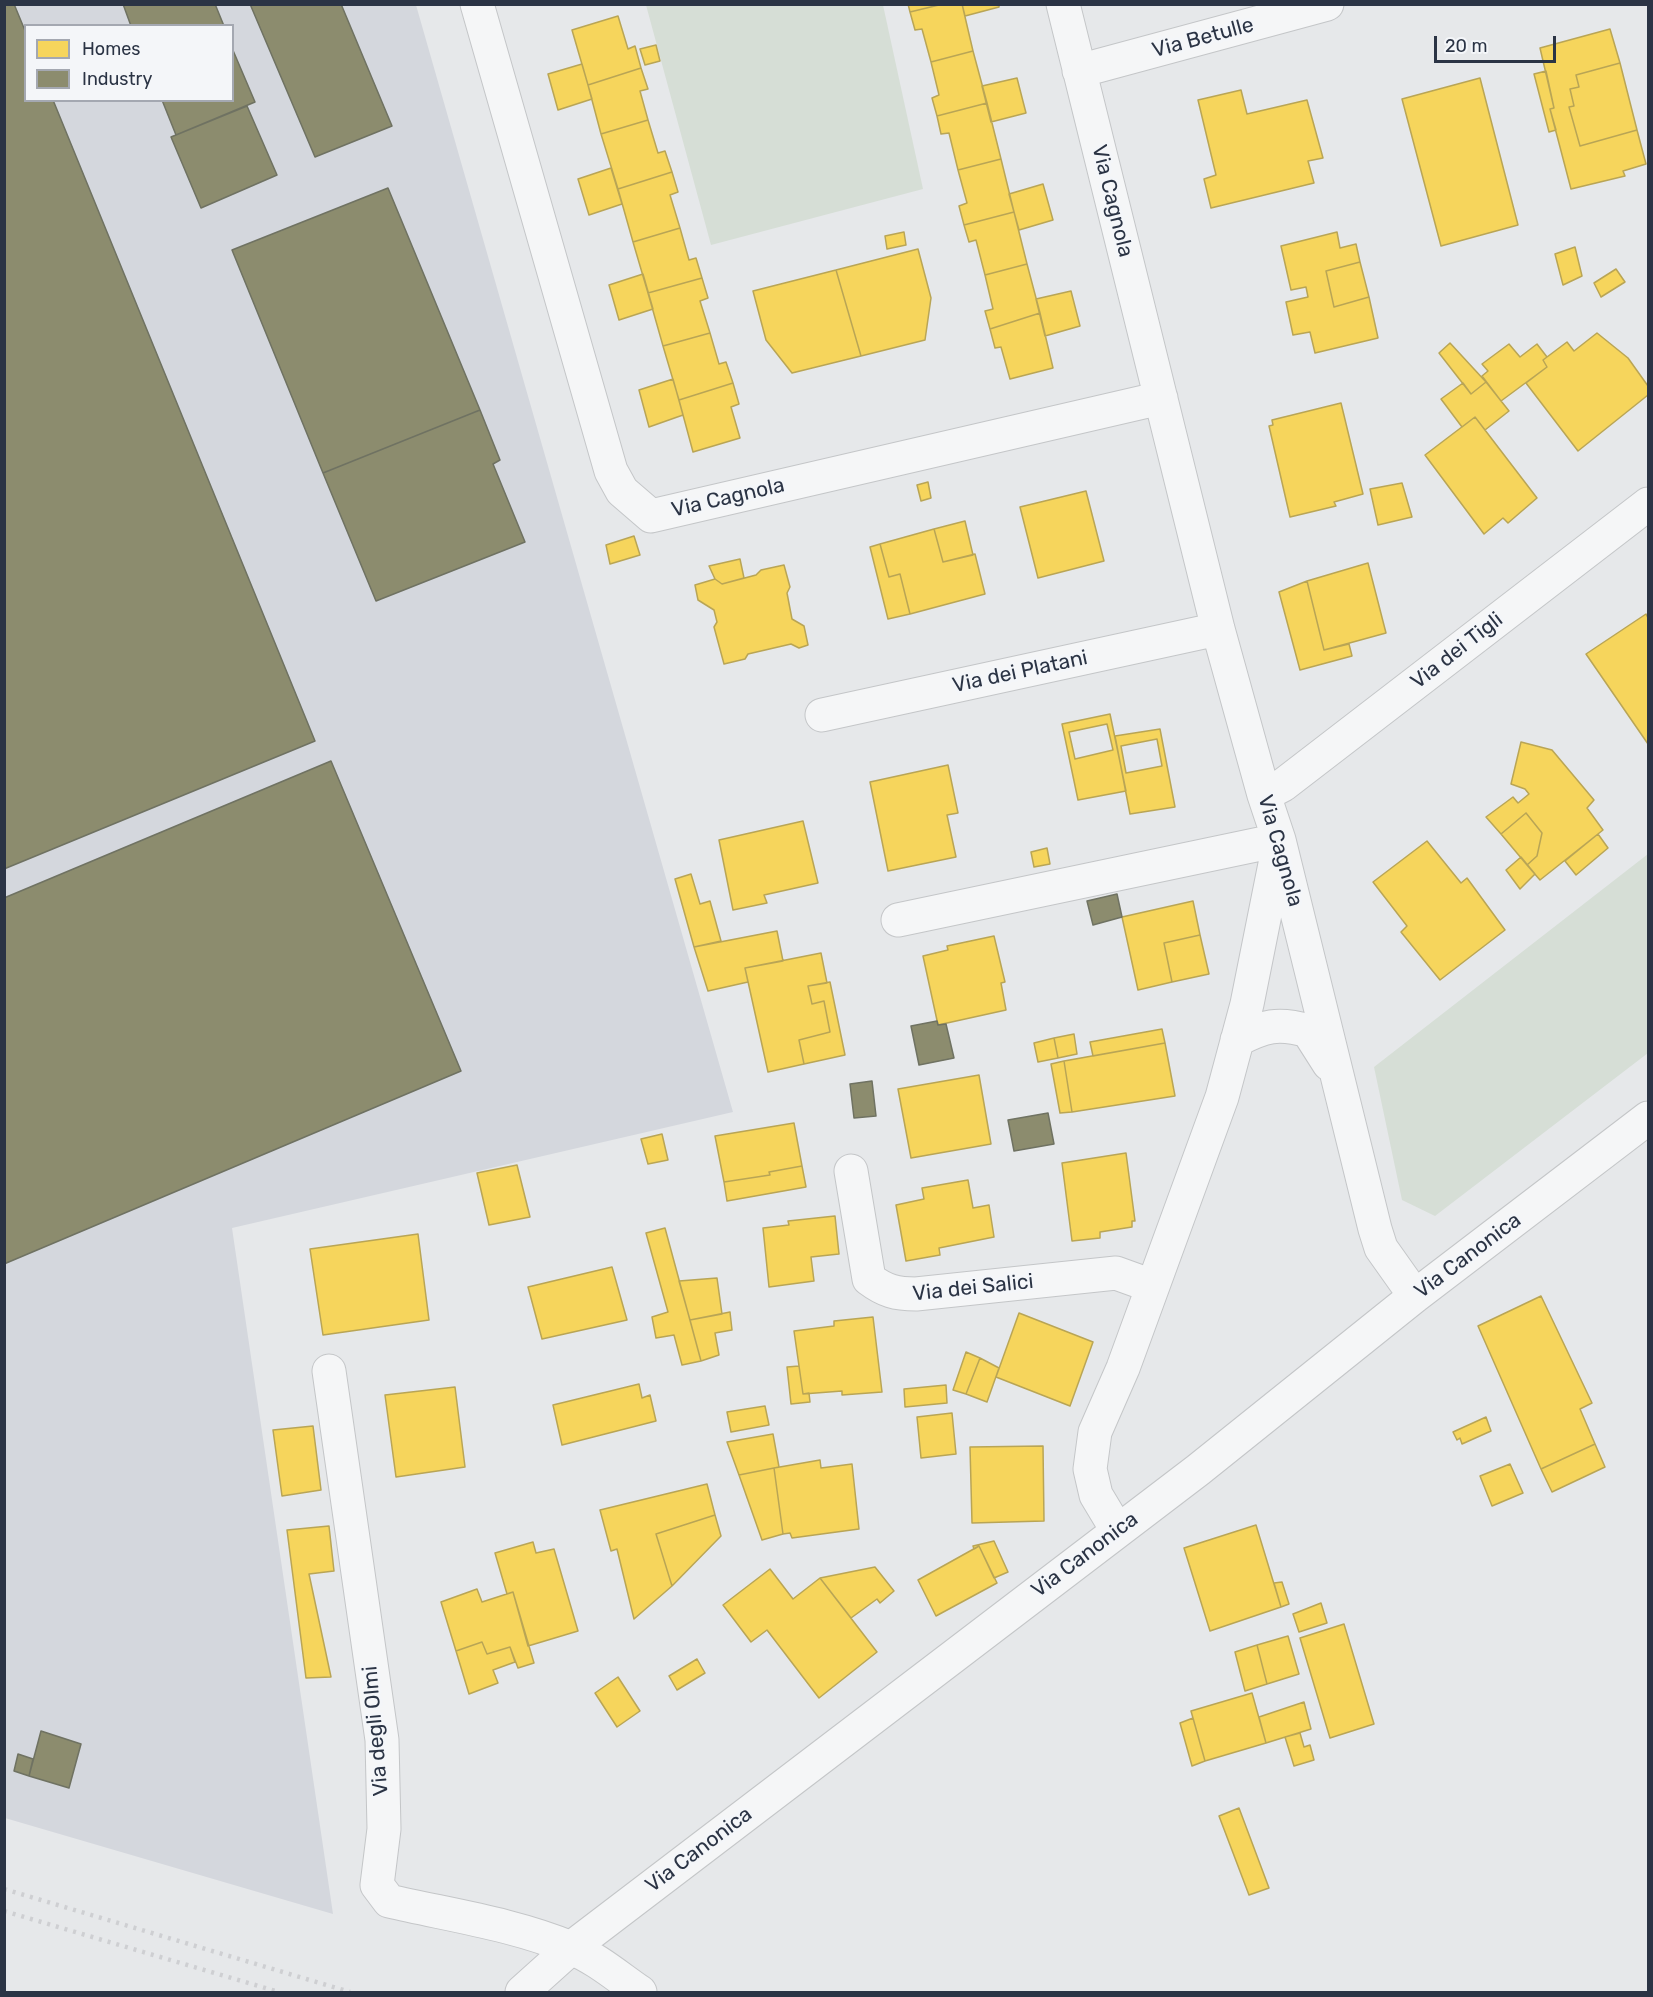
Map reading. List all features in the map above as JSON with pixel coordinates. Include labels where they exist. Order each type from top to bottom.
[{"type":"street","name":"Via Cagnola","points":[[477,4],[611,471],[622,491],[651,516],[1161,398]]},
{"type":"street","name":"Via Cagnola","points":[[1063,4],[1218,629],[1264,795],[1279,840],[1381,1248],[1415,1296]]},
{"type":"street","name":"Via Betulle","points":[[1079,71],[1327,4]]},
{"type":"street","name":"Via dei Tigli","points":[[1264,795],[1284,785],[1648,504]]},
{"type":"street","name":"Via dei Platani","points":[[822,715],[1218,629]]},
{"type":"street","points":[[898,920],[1279,840],[1247,1004],[1222,1097],[1122,1368],[1095,1432],[1090,1469],[1096,1495],[1117,1530]]},
{"type":"street","points":[[1237,1041],[1262,1027],[1290,1026],[1308,1031],[1338,1081]]},
{"type":"street","name":"Via Canonica","points":[[522,1992],[571,1948],[1198,1470],[1415,1296],[1648,1118]]},
{"type":"street","name":"Via dei Salici","points":[[851,1170],[869,1279],[882,1289],[898,1294],[916,1294],[1116,1273],[1152,1286]]},
{"type":"street","name":"Via degli Olmi","points":[[328,1371],[382,1740],[384,1829],[377,1885],[389,1901],[537,1936],[571,1948],[594,1960],[640,1992]]},
{"type":"shaded area","points":[[4,5],[416,5],[733,1112],[232,1228],[333,1914],[5,1818]]},
{"type":"shaded area","points":[[646,5],[883,5],[923,189],[711,245]]},
{"type":"shaded area","points":[[1648,854],[1648,1053],[1435,1216],[1402,1200],[1374,1067]]},
{"type":"building: Homes","points":[[908,4],[943,4],[910,12]]},
{"type":"building: Homes","points":[[943,4],[962,4],[973,51],[931,62],[922,29],[915,30],[910,12]]},
{"type":"building: Homes","points":[[962,4],[999,4],[999,7],[965,16]]},
{"type":"building: Homes","points":[[618,16],[628,49],[635,46],[641,68],[588,85],[572,30]]},
{"type":"building: Homes","points":[[1610,29],[1620,63],[1576,75],[1579,87],[1570,89],[1574,106],[1569,107],[1580,146],[1637,130],[1646,164],[1623,171],[1625,176],[1571,189],[1550,109],[1554,108],[1540,48]]},
{"type":"building: Homes","points":[[656,45],[660,61],[645,65],[640,49]]},
{"type":"building: Homes","points":[[973,51],[987,103],[937,116],[932,98],[939,95],[931,62]]},
{"type":"building: Homes","points":[[1620,63],[1637,130],[1580,146],[1569,107],[1574,106],[1570,89],[1579,87],[1576,75]]},
{"type":"building: Homes","points":[[582,64],[592,99],[558,110],[548,74]]},
{"type":"building: Homes","points":[[641,68],[648,89],[640,91],[648,120],[601,134],[588,85]]},
{"type":"building: Homes","points":[[1546,71],[1554,108],[1550,109],[1556,130],[1549,132],[1534,74]]},
{"type":"building: Homes","points":[[1017,78],[1026,113],[991,122],[982,86]]},
{"type":"building: Homes","points":[[1480,78],[1518,225],[1441,246],[1402,99]]},
{"type":"building: Homes","points":[[1241,90],[1247,114],[1307,100],[1323,158],[1308,161],[1314,183],[1211,208],[1204,179],[1216,175],[1198,100]]},
{"type":"building: Homes","points":[[987,103],[1001,159],[958,170],[949,133],[941,134],[937,116]]},
{"type":"building: Homes","points":[[648,120],[658,153],[665,151],[672,172],[618,189],[601,134]]},
{"type":"building: Homes","points":[[1001,159],[1014,212],[964,225],[959,206],[967,203],[958,170]]},
{"type":"building: Homes","points":[[611,168],[622,204],[589,215],[578,179]]},
{"type":"building: Homes","points":[[672,172],[678,192],[670,195],[680,228],[633,242],[618,189]]},
{"type":"building: Homes","points":[[1043,184],[1053,220],[1019,230],[1009,194]]},
{"type":"building: Homes","points":[[1014,212],[1027,264],[985,275],[976,240],[969,242],[964,225]]},
{"type":"building: Homes","points":[[680,228],[689,260],[696,258],[702,278],[648,293],[633,242]]},
{"type":"building: Homes","points":[[904,232],[906,245],[887,249],[885,236]]},
{"type":"building: Homes","points":[[1337,232],[1340,248],[1356,244],[1360,262],[1326,271],[1334,307],[1369,297],[1378,338],[1315,353],[1310,332],[1293,335],[1286,302],[1308,297],[1306,287],[1291,290],[1281,246]]},
{"type":"building: Homes","points":[[1575,247],[1582,276],[1563,285],[1555,254]]},
{"type":"building: Homes","points":[[918,249],[931,298],[925,340],[861,356],[836,270]]},
{"type":"building: Homes","points":[[1360,262],[1369,297],[1334,307],[1326,271]]},
{"type":"building: Homes","points":[[1027,264],[1040,313],[990,329],[985,311],[993,309],[985,275]]},
{"type":"building: Homes","points":[[1616,269],[1625,282],[1601,297],[1594,283]]},
{"type":"building: Homes","points":[[836,270],[861,356],[792,373],[766,340],[753,291]]},
{"type":"building: Homes","points":[[643,274],[653,309],[619,320],[609,285]]},
{"type":"building: Homes","points":[[702,278],[708,298],[700,301],[710,333],[663,346],[648,293]]},
{"type":"building: Homes","points":[[1071,291],[1080,326],[1045,336],[1036,299]]},
{"type":"building: Homes","points":[[1040,313],[1053,368],[1010,379],[1001,347],[995,348],[990,329]]},
{"type":"building: Homes","points":[[710,333],[719,364],[726,362],[733,383],[679,400],[663,346]]},
{"type":"building: Homes","points":[[1597,333],[1628,358],[1648,386],[1648,395],[1578,451],[1526,383],[1547,367],[1543,360],[1567,342],[1574,351]]},
{"type":"building: Homes","points":[[1450,343],[1486,382],[1471,394],[1439,353]]},
{"type":"building: Homes","points":[[1509,344],[1520,357],[1537,344],[1547,357],[1543,360],[1547,367],[1501,401],[1482,376],[1488,371],[1482,364]]},
{"type":"building: Homes","points":[[673,379],[683,415],[649,427],[639,390]]},
{"type":"building: Homes","points":[[1486,382],[1509,411],[1485,430],[1475,417],[1462,427],[1441,399],[1463,383],[1471,394]]},
{"type":"building: Homes","points":[[733,383],[739,404],[731,407],[740,438],[693,452],[679,400]]},
{"type":"building: Homes","points":[[1341,403],[1363,494],[1334,502],[1336,506],[1290,517],[1269,426],[1273,425],[1272,420]]},
{"type":"building: Homes","points":[[1475,417],[1537,498],[1508,523],[1503,518],[1484,534],[1425,455]]},
{"type":"building: Homes","points":[[928,482],[931,498],[921,501],[917,485]]},
{"type":"building: Homes","points":[[1402,483],[1412,517],[1378,525],[1370,489]]},
{"type":"building: Homes","points":[[1086,491],[1104,561],[1038,578],[1020,507]]},
{"type":"building: Homes","points":[[965,521],[973,555],[943,562],[934,529]]},
{"type":"building: Homes","points":[[934,529],[943,562],[975,554],[985,594],[910,614],[900,574],[889,577],[880,544]]},
{"type":"building: Homes","points":[[634,536],[640,555],[610,564],[606,545]]},
{"type":"building: Homes","points":[[880,544],[889,577],[900,574],[910,614],[888,619],[870,547]]},
{"type":"building: Homes","points":[[740,559],[744,578],[722,584],[715,579],[709,566]]},
{"type":"building: Homes","points":[[1368,563],[1386,633],[1324,650],[1307,581]]},
{"type":"building: Homes","points":[[784,565],[790,587],[787,593],[792,619],[804,626],[808,645],[799,648],[791,644],[748,654],[745,659],[724,664],[714,627],[717,622],[714,610],[698,600],[695,585],[715,579],[722,584],[756,575],[761,570]]},
{"type":"building: Homes","points":[[1307,581],[1324,650],[1349,644],[1352,656],[1300,670],[1279,592]]},
{"type":"building: Homes","points":[[1646,614],[1648,618],[1648,744],[1586,654]]},
{"type":"building: Homes","points":[[1110,714],[1126,791],[1078,800],[1062,724]]},
{"type":"building: Homes","points":[[1107,724],[1113,750],[1075,759],[1069,732]]},
{"type":"building: Homes","points":[[1160,729],[1175,807],[1130,814],[1115,736]]},
{"type":"building: Homes","points":[[1157,739],[1162,766],[1126,773],[1121,746]]},
{"type":"building: Homes","points":[[1521,742],[1552,750],[1594,800],[1587,808],[1603,830],[1540,880],[1527,865],[1537,856],[1542,833],[1526,813],[1501,834],[1486,817],[1513,797],[1518,803],[1529,794],[1525,789],[1511,784]]},
{"type":"building: Homes","points":[[948,765],[958,813],[947,815],[956,857],[888,871],[870,782]]},
{"type":"building: Homes","points":[[1526,813],[1542,833],[1537,856],[1527,865],[1501,834]]},
{"type":"building: Homes","points":[[803,821],[818,883],[764,895],[767,903],[733,910],[719,840]]},
{"type":"building: Homes","points":[[1598,834],[1608,848],[1576,875],[1565,861]]},
{"type":"building: Homes","points":[[1427,841],[1461,883],[1467,878],[1505,930],[1440,980],[1401,932],[1407,926],[1373,882]]},
{"type":"building: Homes","points":[[1047,848],[1050,864],[1034,867],[1031,852]]},
{"type":"building: Homes","points":[[1521,857],[1535,874],[1520,889],[1506,870]]},
{"type":"building: Homes","points":[[691,874],[700,904],[710,901],[721,941],[694,947],[675,879]]},
{"type":"building: Homes","points":[[1193,901],[1200,935],[1164,943],[1172,982],[1138,990],[1122,917]]},
{"type":"building: Homes","points":[[777,931],[783,961],[745,968],[748,982],[708,991],[694,947]]},
{"type":"building: Homes","points":[[1200,935],[1209,974],[1172,982],[1164,943]]},
{"type":"building: Homes","points":[[994,936],[1005,982],[1001,983],[1006,1010],[938,1025],[923,956],[948,950],[947,946]]},
{"type":"building: Homes","points":[[821,953],[827,983],[808,986],[812,1004],[824,1001],[830,1032],[799,1040],[804,1064],[768,1072],[745,968]]},
{"type":"building: Homes","points":[[830,982],[845,1055],[804,1064],[799,1040],[830,1032],[824,1001],[812,1004],[808,986]]},
{"type":"building: Homes","points":[[1162,1029],[1165,1043],[1093,1056],[1090,1042]]},
{"type":"building: Homes","points":[[1074,1034],[1077,1054],[1058,1058],[1054,1038]]},
{"type":"building: Homes","points":[[1054,1038],[1058,1058],[1038,1062],[1034,1043]]},
{"type":"building: Homes","points":[[1165,1043],[1175,1096],[1072,1112],[1064,1061]]},
{"type":"building: Homes","points":[[1064,1061],[1072,1112],[1060,1113],[1051,1064]]},
{"type":"building: Homes","points":[[979,1075],[991,1144],[911,1158],[898,1089]]},
{"type":"building: Homes","points":[[794,1123],[802,1166],[769,1172],[770,1175],[724,1182],[715,1136]]},
{"type":"building: Homes","points":[[662,1134],[668,1160],[648,1164],[641,1139]]},
{"type":"building: Homes","points":[[1126,1153],[1135,1221],[1132,1221],[1132,1227],[1100,1232],[1100,1238],[1072,1241],[1062,1163]]},
{"type":"building: Homes","points":[[517,1165],[530,1217],[489,1225],[477,1173]]},
{"type":"building: Homes","points":[[802,1166],[806,1187],[727,1201],[724,1182],[770,1175],[769,1172]]},
{"type":"building: Homes","points":[[968,1180],[973,1208],[989,1205],[994,1237],[939,1248],[940,1255],[906,1261],[896,1205],[924,1199],[922,1188]]},
{"type":"building: Homes","points":[[835,1216],[839,1254],[811,1257],[814,1281],[769,1287],[763,1228],[789,1225],[788,1221]]},
{"type":"building: Homes","points":[[665,1228],[701,1361],[682,1365],[674,1335],[656,1338],[652,1317],[668,1312],[646,1233]]},
{"type":"building: Homes","points":[[418,1234],[429,1320],[323,1335],[310,1249]]},
{"type":"building: Homes","points":[[612,1267],[627,1320],[542,1339],[528,1287]]},
{"type":"building: Homes","points":[[717,1278],[722,1314],[690,1320],[679,1281]]},
{"type":"building: Homes","points":[[1541,1296],[1592,1403],[1580,1409],[1595,1444],[1541,1469],[1478,1326]]},
{"type":"building: Homes","points":[[730,1312],[732,1330],[715,1333],[719,1355],[701,1361],[690,1320]]},
{"type":"building: Homes","points":[[1019,1313],[1093,1342],[1070,1406],[996,1377]]},
{"type":"building: Homes","points":[[873,1317],[882,1392],[842,1395],[842,1391],[803,1394],[794,1331],[834,1326],[834,1321]]},
{"type":"building: Homes","points":[[966,1352],[980,1358],[966,1394],[953,1390]]},
{"type":"building: Homes","points":[[980,1358],[999,1368],[987,1402],[966,1394]]},
{"type":"building: Homes","points":[[799,1366],[803,1394],[809,1393],[810,1402],[791,1404],[787,1367]]},
{"type":"building: Homes","points":[[639,1384],[642,1398],[650,1395],[656,1421],[562,1445],[553,1405]]},
{"type":"building: Homes","points":[[946,1385],[947,1403],[905,1407],[904,1389]]},
{"type":"building: Homes","points":[[455,1387],[465,1467],[396,1477],[385,1395]]},
{"type":"building: Homes","points":[[765,1406],[769,1425],[731,1432],[727,1412]]},
{"type":"building: Homes","points":[[952,1413],[956,1454],[921,1458],[917,1417]]},
{"type":"building: Homes","points":[[1486,1417],[1491,1431],[1462,1444],[1460,1438],[1457,1440],[1453,1432]]},
{"type":"building: Homes","points":[[313,1426],[321,1490],[282,1496],[273,1430]]},
{"type":"building: Homes","points":[[773,1434],[779,1467],[739,1475],[727,1442]]},
{"type":"building: Homes","points":[[1595,1444],[1605,1467],[1552,1492],[1541,1469]]},
{"type":"building: Homes","points":[[1043,1446],[1044,1521],[972,1523],[970,1447]]},
{"type":"building: Homes","points":[[820,1460],[821,1468],[852,1464],[859,1529],[792,1538],[790,1533],[783,1534],[774,1468]]},
{"type":"building: Homes","points":[[1510,1464],[1523,1493],[1492,1506],[1480,1476]]},
{"type":"building: Homes","points":[[774,1468],[783,1534],[762,1540],[739,1475]]},
{"type":"building: Homes","points":[[707,1484],[715,1515],[656,1534],[672,1586],[634,1619],[617,1549],[611,1551],[600,1510]]},
{"type":"building: Homes","points":[[715,1515],[721,1536],[672,1586],[656,1534]]},
{"type":"building: Homes","points":[[1256,1525],[1281,1607],[1210,1631],[1184,1548]]},
{"type":"building: Homes","points":[[329,1526],[334,1571],[309,1574],[331,1677],[306,1678],[287,1530]]},
{"type":"building: Homes","points":[[994,1541],[1008,1572],[994,1578],[979,1546],[974,1549],[973,1546]]},
{"type":"building: Homes","points":[[533,1542],[536,1553],[554,1549],[578,1631],[528,1646],[513,1592],[507,1594],[495,1553]]},
{"type":"building: Homes","points":[[979,1546],[997,1583],[936,1616],[918,1580]]},
{"type":"building: Homes","points":[[875,1567],[894,1591],[880,1603],[877,1599],[851,1618],[820,1578]]},
{"type":"building: Homes","points":[[770,1569],[793,1599],[820,1578],[877,1652],[819,1698],[767,1630],[751,1642],[723,1605]]},
{"type":"building: Homes","points":[[1282,1582],[1289,1604],[1281,1607],[1274,1583]]},
{"type":"building: Homes","points":[[477,1589],[482,1602],[513,1592],[534,1663],[518,1668],[510,1647],[487,1654],[482,1642],[456,1651],[441,1602]]},
{"type":"building: Homes","points":[[1321,1603],[1327,1623],[1299,1632],[1293,1614]]},
{"type":"building: Homes","points":[[1344,1624],[1374,1724],[1330,1738],[1300,1638]]},
{"type":"building: Homes","points":[[1288,1636],[1299,1674],[1267,1684],[1257,1645]]},
{"type":"building: Homes","points":[[482,1642],[487,1654],[510,1647],[515,1662],[493,1670],[498,1683],[469,1694],[456,1651]]},
{"type":"building: Homes","points":[[1257,1645],[1267,1684],[1245,1691],[1235,1652]]},
{"type":"building: Homes","points":[[697,1659],[705,1673],[677,1690],[669,1676]]},
{"type":"building: Homes","points":[[618,1677],[640,1711],[617,1727],[595,1693]]},
{"type":"building: Homes","points":[[1252,1693],[1266,1743],[1205,1761],[1191,1711]]},
{"type":"building: Homes","points":[[1304,1702],[1311,1729],[1266,1743],[1259,1717]]},
{"type":"building: Homes","points":[[1193,1718],[1205,1761],[1192,1766],[1180,1723]]},
{"type":"building: Homes","points":[[1300,1733],[1304,1747],[1310,1745],[1314,1760],[1294,1766],[1285,1737]]},
{"type":"building: Homes","points":[[1239,1808],[1269,1888],[1249,1895],[1219,1816]]},
{"type":"building: Industry","points":[[4,4],[14,4],[24,28],[24,102],[54,102],[315,741],[4,869]]},
{"type":"building: Industry","points":[[123,4],[215,4],[223,24],[130,24]]},
{"type":"building: Industry","points":[[250,4],[341,4],[392,126],[315,157]]},
{"type":"building: Industry","points":[[234,53],[255,102],[176,135],[163,102],[234,102]]},
{"type":"building: Industry","points":[[247,106],[277,175],[201,208],[171,137]]},
{"type":"building: Industry","points":[[388,188],[480,410],[323,473],[232,250]]},
{"type":"building: Industry","points":[[480,410],[500,460],[493,464],[525,542],[376,601],[323,473]]},
{"type":"building: Industry","points":[[331,761],[461,1071],[4,1264],[4,898]]},
{"type":"building: Industry","points":[[1117,894],[1122,917],[1093,925],[1087,901]]},
{"type":"building: Industry","points":[[937,1021],[938,1025],[946,1024],[954,1058],[919,1065],[911,1026]]},
{"type":"building: Industry","points":[[872,1081],[876,1116],[854,1118],[850,1084]]},
{"type":"building: Industry","points":[[1048,1113],[1054,1144],[1014,1151],[1008,1120]]},
{"type":"building: Industry","points":[[41,1731],[81,1744],[69,1788],[29,1776]]},
{"type":"building: Industry","points":[[18,1754],[33,1759],[29,1776],[14,1771]]},
{"type":"railway","points":[[4,1889],[350,1992]]},
{"type":"railway","points":[[4,1911],[279,1992]]}]
